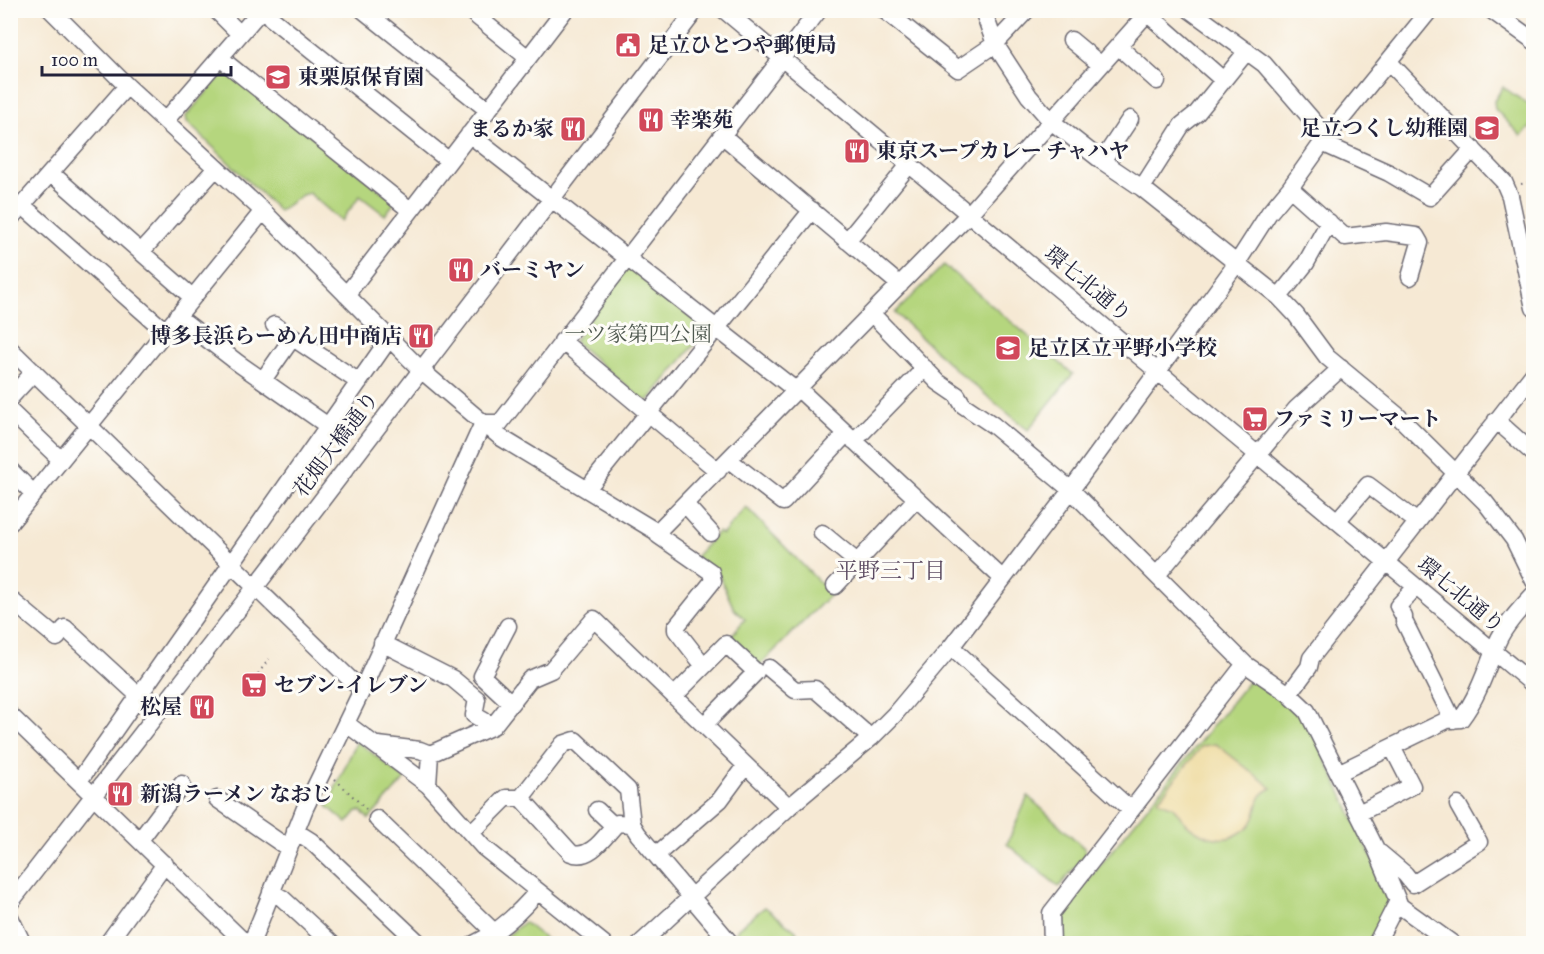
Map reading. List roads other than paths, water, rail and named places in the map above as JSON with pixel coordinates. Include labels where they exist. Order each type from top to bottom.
[{"type":"street","points":[[51,10],[128,86],[263,211],[421,370],[483,423],[500,436],[657,532],[659,536],[711,572],[712,581],[676,627],[704,666]]},
{"type":"street","points":[[216,10],[240,34]]},
{"type":"street","points":[[165,121],[261,10]]},
{"type":"street","points":[[266,10],[271,18],[448,161]]},
{"type":"street","points":[[363,10],[488,110]]},
{"type":"street","points":[[468,10],[528,58]]},
{"type":"street","name":"花畑大橋通り","points":[[10,903],[255,588],[696,10]]},
{"type":"street","name":"環七北通り","points":[[724,10],[1533,685]]},
{"type":"street","points":[[483,423],[500,423],[819,10]]},
{"type":"street","points":[[884,10],[958,69],[995,44],[1027,10]]},
{"type":"street","points":[[983,10],[995,44],[1029,96],[1051,121],[1102,161],[1142,188],[1280,297],[1327,357],[1397,415],[1485,502],[1514,540],[1533,580]]},
{"type":"street","points":[[1190,10],[1264,64],[1325,140],[1430,197],[1473,149]]},
{"type":"street","points":[[640,944],[789,807],[871,738],[894,715],[951,647],[1071,490],[1237,263],[1269,213],[1430,10]]},
{"type":"street","points":[[1491,10],[1533,41]]},
{"type":"street","points":[[346,295],[528,58],[560,12]]},
{"type":"street","points":[[657,532],[969,214],[1148,12],[1222,80]]},
{"type":"street","points":[[1071,40],[1101,65]]},
{"type":"street","points":[[1118,46],[1156,81]]},
{"type":"street","points":[[1142,188],[1182,125],[1197,112],[1247,51]]},
{"type":"street","points":[[220,58],[410,210]]},
{"type":"street","points":[[1389,62],[1504,182],[1510,196],[1533,308]]},
{"type":"street","points":[[10,219],[128,86]]},
{"type":"street","points":[[1102,161],[1130,119]]},
{"type":"street","points":[[470,134],[789,386],[797,389],[1003,579]]},
{"type":"street","points":[[723,136],[900,285]]},
{"type":"street","points":[[847,241],[909,165]]},
{"type":"street","points":[[141,252],[216,168]]},
{"type":"street","points":[[51,173],[192,297]]},
{"type":"street","points":[[1290,188],[1338,232],[1349,237],[1386,232],[1416,236],[1420,243],[1410,277]]},
{"type":"street","points":[[22,205],[165,331]]},
{"type":"street","points":[[587,489],[812,210]]},
{"type":"street","points":[[14,511],[34,494],[263,211]]},
{"type":"street","points":[[1280,297],[1306,263],[1329,222]]},
{"type":"street","points":[[872,314],[938,382],[957,395],[963,405],[993,425],[1071,490],[1245,663],[1289,694],[1307,711],[1359,813],[1400,904],[1452,944]]},
{"type":"street","points":[[177,316],[328,426]]},
{"type":"street","points":[[274,325],[359,382]]},
{"type":"street","points":[[263,380],[293,338]]},
{"type":"street","points":[[79,782],[389,339]]},
{"type":"street","points":[[562,341],[648,412],[723,465],[783,502],[925,368]]},
{"type":"street","points":[[10,349],[255,588],[354,683],[363,688]]},
{"type":"street","points":[[1156,575],[1296,409],[1341,368]]},
{"type":"street","points":[[10,398],[34,372]]},
{"type":"street","points":[[1289,694],[1309,667],[1311,658],[1533,373]]},
{"type":"street","points":[[10,411],[61,460]]},
{"type":"street","points":[[1496,420],[1533,454]]},
{"type":"street","points":[[10,715],[240,938],[251,943],[295,831],[347,723],[483,423]]},
{"type":"street","points":[[10,470],[34,494]]},
{"type":"street","points":[[1337,521],[1368,485],[1416,521]]},
{"type":"street","points":[[835,585],[916,499]]},
{"type":"street","points":[[685,504],[711,533]]},
{"type":"street","points":[[822,533],[857,562]]},
{"type":"street","points":[[1416,587],[1398,606],[1453,720]]},
{"type":"street","points":[[1338,773],[1447,720],[1461,719],[1467,712],[1495,652],[1497,642],[1533,594]]},
{"type":"street","points":[[10,599],[57,638],[65,628],[139,696]]},
{"type":"street","points":[[377,745],[420,750],[430,754],[493,726],[530,679],[551,670],[594,619],[789,807]]},
{"type":"street","points":[[507,626],[482,676],[511,703]]},
{"type":"street","points":[[382,643],[453,679],[477,699],[474,715],[493,726]]},
{"type":"street","points":[[675,696],[726,644],[756,672],[704,725]]},
{"type":"street","points":[[951,647],[1131,810]]},
{"type":"street","points":[[1052,944],[1051,914],[1245,663]]},
{"type":"street","points":[[768,668],[795,690],[815,689],[871,738]]},
{"type":"street","points":[[347,723],[428,784],[483,847],[604,944]]},
{"type":"street","points":[[521,798],[563,744],[576,740],[628,790],[632,824],[728,942]]},
{"type":"street","points":[[1359,813],[1412,786],[1392,747]]},
{"type":"street","points":[[428,784],[430,754]]},
{"type":"street","points":[[656,855],[720,800],[745,766]]},
{"type":"street","points":[[141,840],[182,784]]},
{"type":"street","points":[[471,833],[506,798],[521,798],[571,853],[579,856],[587,854],[617,823],[632,824]]},
{"type":"street","points":[[217,799],[288,848]]},
{"type":"street","points":[[1376,944],[1400,904],[1411,893],[1413,884],[1479,842],[1473,820],[1458,805]]},
{"type":"street","points":[[597,810],[614,826]]},
{"type":"street","points":[[377,819],[493,931]]},
{"type":"street","points":[[295,831],[311,841],[420,944]]},
{"type":"street","points":[[1377,851],[1406,874],[1413,884]]},
{"type":"street","points":[[107,944],[165,864]]},
{"type":"street","points":[[271,892],[282,898],[332,944]]},
{"type":"street","points":[[474,944],[485,939],[522,910],[537,892]]},
{"type":"street","points":[[10,917],[23,944]]},
{"type":"place","name":"足立ひとつや郵便局","points":[[628,45]]},
{"type":"place","name":"東栗原保育園","points":[[278,77]]},
{"type":"place","name":"幸楽苑","points":[[651,120]]},
{"type":"place","name":"足立つくし幼稚園","points":[[1487,128]]},
{"type":"place","name":"まるか家","points":[[573,129]]},
{"type":"place","name":"東京スープカレー チャハヤ","points":[[857,151]]},
{"type":"place","name":"バーミヤン","points":[[461,270]]},
{"type":"place","name":"博多長浜らーめん田中商店","points":[[421,336]]},
{"type":"place","name":"足立区立平野小学校","points":[[1008,348]]},
{"type":"place","name":"ファミリーマート","points":[[1255,419]]},
{"type":"place","name":"セブン-イレブン","points":[[254,685]]},
{"type":"place","name":"松屋","points":[[202,707]]},
{"type":"place","name":"新潟ラーメン なおじ","points":[[120,794]]},
{"type":"district","name":"平野三丁目","points":[[891,570]]},
{"type":"park label","name":"一ツ家第四公園","points":[[638,334]]}]
